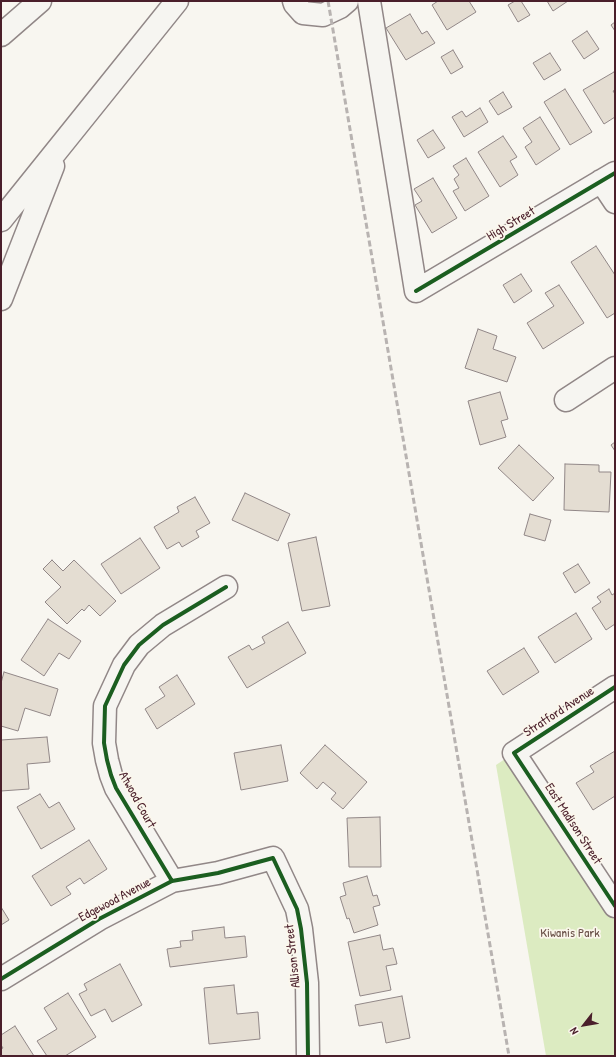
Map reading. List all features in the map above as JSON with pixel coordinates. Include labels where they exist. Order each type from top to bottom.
[{"type":"main road","points":[[5,32],[40,1]]},
{"type":"main road","points":[[1,220],[177,1]]},
{"type":"main road","points":[[294,1],[302,13],[323,15],[340,7],[347,1]]},
{"type":"main road","name":"High Street","points":[[369,1],[416,291],[608,177]]},
{"type":"main road","points":[[1,299],[60,147]]},
{"type":"main road","points":[[608,177],[615,202]]},
{"type":"main road","points":[[566,400],[615,368]]},
{"type":"main road","name":"Atwood Court","points":[[172,881],[116,788],[111,775],[104,743],[105,706],[124,665],[138,645],[164,625],[226,587]]},
{"type":"main road","name":"Stratford Avenue","points":[[514,753],[615,687]]},
{"type":"main road","name":"East Madison Street","points":[[514,753],[615,906]]},
{"type":"main road","name":"Edgewood Avenue","points":[[1,979],[99,919],[172,881],[218,873],[273,858]]},
{"type":"main road","name":"Allison Street","points":[[273,858],[297,909],[301,929],[307,983],[308,1056]]},
{"type":"green space","name":"Kiwanis Park","points":[[508,757],[615,921],[615,1056],[546,1056],[496,765]]},
{"type":"building","points":[[438,1],[469,1],[476,12],[447,30],[432,5]]},
{"type":"building","points":[[515,1],[521,1],[530,15],[518,22],[508,5]]},
{"type":"building","points":[[547,1],[568,1],[553,11]]},
{"type":"building","points":[[410,14],[422,34],[427,31],[435,43],[406,60],[386,28]]},
{"type":"building","points":[[615,22],[615,31],[611,25]]},
{"type":"building","points":[[587,31],[599,49],[584,59],[572,41]]},
{"type":"building","points":[[453,50],[463,67],[451,74],[441,57]]},
{"type":"building","points":[[550,53],[561,70],[544,80],[533,63]]},
{"type":"building","points":[[614,72],[615,90],[613,91],[615,94],[615,117],[604,124],[583,90]]},
{"type":"building","points":[[565,89],[592,132],[570,145],[544,102]]},
{"type":"building","points":[[503,92],[512,107],[498,115],[489,101]]},
{"type":"building","points":[[480,108],[488,122],[464,137],[452,117],[462,111],[466,117]]},
{"type":"building","points":[[540,117],[560,149],[536,165],[525,147],[532,142],[523,128]]},
{"type":"building","points":[[433,130],[445,148],[428,158],[417,140]]},
{"type":"building","points":[[503,136],[517,157],[510,161],[518,175],[500,187],[478,152]]},
{"type":"building","points":[[466,158],[489,196],[465,211],[453,191],[459,188],[454,179],[459,175],[453,166]]},
{"type":"building","points":[[433,178],[457,218],[432,233],[415,205],[422,201],[414,189]]},
{"type":"building","points":[[596,246],[615,275],[615,313],[607,318],[571,262]]},
{"type":"building","points":[[521,274],[532,291],[514,303],[503,285]]},
{"type":"building","points":[[559,285],[584,323],[543,349],[527,323],[554,306],[545,293]]},
{"type":"building","points":[[478,329],[497,336],[493,349],[516,357],[507,382],[465,368]]},
{"type":"building","points":[[500,392],[508,419],[501,421],[506,437],[480,445],[468,401]]},
{"type":"building","points":[[615,442],[615,451],[611,445]]},
{"type":"building","points":[[519,445],[554,478],[533,501],[498,468]]},
{"type":"building","points":[[565,464],[599,465],[599,472],[611,472],[609,512],[564,510]]},
{"type":"building","points":[[245,493],[290,514],[278,541],[232,520]]},
{"type":"building","points":[[195,497],[210,523],[196,531],[199,537],[182,547],[179,542],[167,549],[154,527],[179,512],[177,507]]},
{"type":"building","points":[[530,514],[551,520],[545,541],[524,535]]},
{"type":"building","points":[[316,537],[330,606],[302,611],[288,543]]},
{"type":"building","points":[[140,538],[160,568],[121,594],[101,564]]},
{"type":"building","points":[[52,560],[63,571],[74,560],[116,601],[100,616],[89,605],[84,611],[82,609],[67,624],[45,602],[61,587],[43,569]]},
{"type":"building","points":[[578,564],[590,583],[575,593],[563,573]]},
{"type":"building","points":[[609,589],[612,595],[615,593],[615,624],[606,630],[592,608],[601,602],[597,597]]},
{"type":"building","points":[[576,613],[592,639],[555,663],[538,637]]},
{"type":"building","points":[[48,619],[81,641],[69,659],[59,653],[44,676],[21,660]]},
{"type":"building","points":[[288,622],[306,653],[247,688],[228,657],[249,645],[252,650],[265,643],[262,637]]},
{"type":"building","points":[[524,648],[539,672],[503,695],[487,671]]},
{"type":"building","points":[[4,672],[58,689],[50,716],[25,708],[18,731],[1,726],[1,683]]},
{"type":"building","points":[[177,675],[195,704],[157,729],[145,709],[165,696],[159,687]]},
{"type":"building","points":[[47,737],[50,762],[27,764],[29,789],[1,791],[1,740]]},
{"type":"building","points":[[281,745],[288,781],[241,790],[234,753]]},
{"type":"building","points":[[325,745],[367,782],[343,809],[331,799],[336,793],[323,782],[317,789],[300,773]]},
{"type":"building","points":[[615,751],[615,796],[593,810],[576,783],[594,772],[590,766]]},
{"type":"building","points":[[40,794],[49,808],[59,802],[75,829],[41,849],[17,807]]},
{"type":"building","points":[[380,817],[381,867],[349,867],[347,818]]},
{"type":"building","points":[[89,840],[107,869],[84,884],[80,878],[66,887],[71,894],[51,906],[32,876]]},
{"type":"building","points":[[367,876],[373,896],[377,895],[380,905],[373,907],[378,925],[354,933],[349,918],[347,919],[340,897],[346,895],[343,883]]},
{"type":"building","points":[[1,907],[9,920],[1,925]]},
{"type":"building","points":[[224,927],[225,938],[245,936],[247,957],[170,967],[167,949],[181,947],[180,941],[193,940],[192,931]]},
{"type":"building","points":[[380,935],[383,950],[393,948],[397,964],[386,966],[391,990],[360,996],[348,942]]},
{"type":"building","points":[[120,964],[142,1005],[112,1022],[105,1009],[91,1016],[79,994],[87,990],[84,984]]},
{"type":"building","points":[[234,985],[237,1014],[258,1012],[260,1039],[209,1044],[204,988]]},
{"type":"building","points":[[68,993],[96,1037],[65,1056],[47,1056],[37,1041],[57,1029],[44,1008]]},
{"type":"building","points":[[402,996],[410,1038],[386,1043],[382,1022],[359,1026],[355,1005]]},
{"type":"building","points":[[15,1026],[34,1056],[1,1056],[1,1049],[3,1048],[1,1045],[1,1035]]},
{"type":"railway","points":[[328,1],[509,1056]]},
{"type":"cycle path","points":[[416,291],[615,173]]},
{"type":"cycle path","points":[[172,881],[116,788],[111,775],[104,743],[105,706],[124,665],[139,645],[163,625],[226,587]]},
{"type":"cycle path","points":[[615,687],[514,753],[615,906]]},
{"type":"cycle path","points":[[1,979],[99,919],[172,881],[218,873],[273,858],[297,909],[301,929],[307,983],[308,1056]]}]
